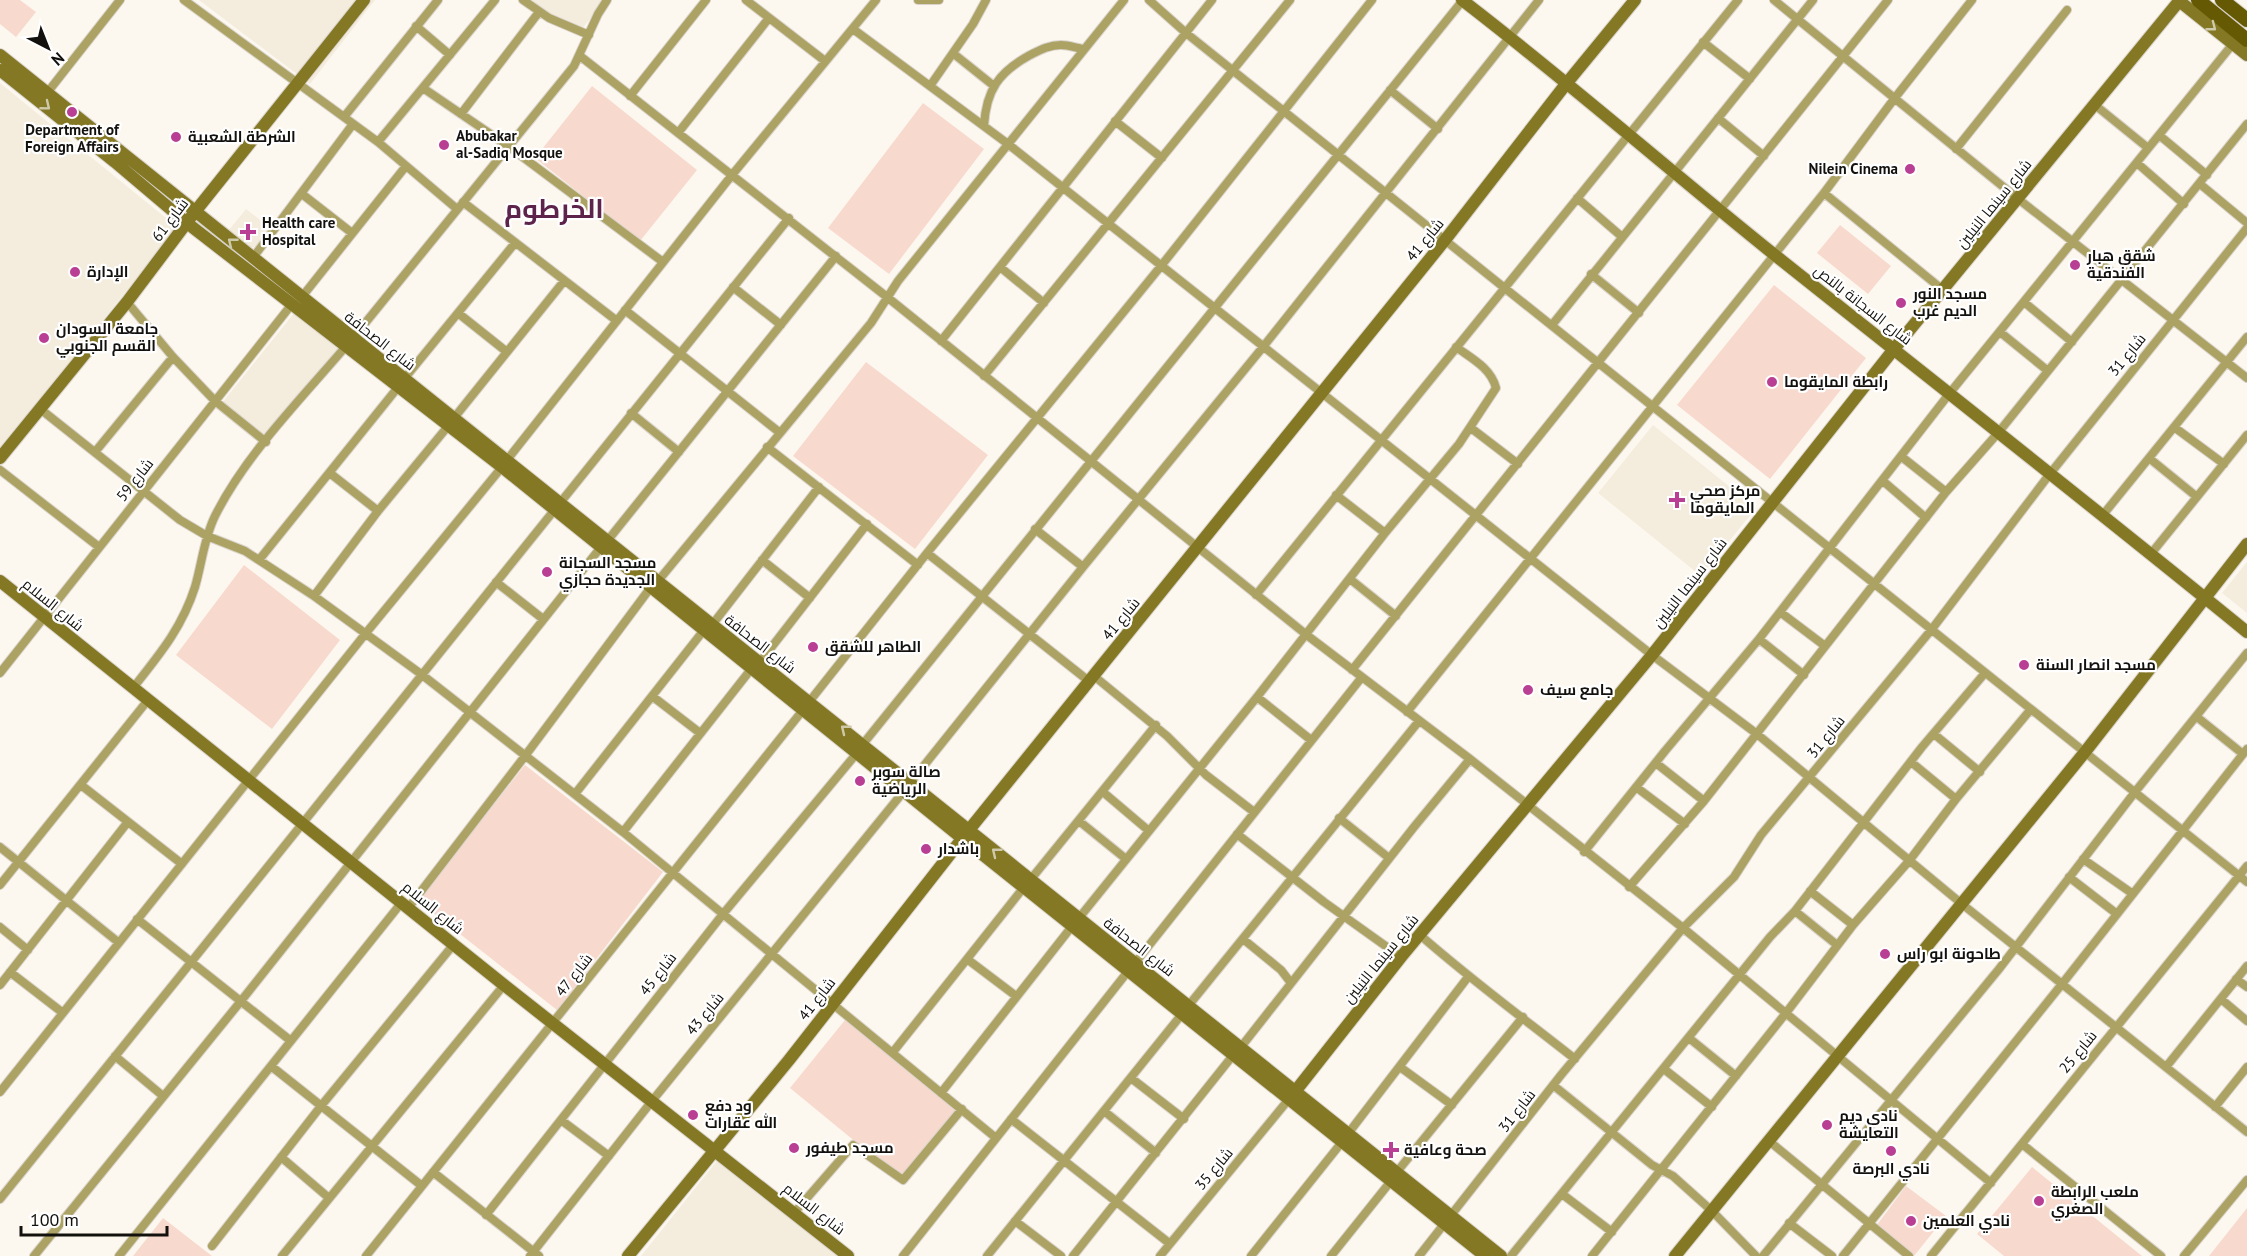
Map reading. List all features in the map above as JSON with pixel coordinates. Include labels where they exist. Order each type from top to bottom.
[{"type":"main road","points":[[2198,0],[2240,40]]},
{"type":"main road","points":[[2222,0],[2244,15]]},
{"type":"street","points":[[47,93],[120,0]]},
{"type":"street","points":[[184,0],[378,142],[457,209]]},
{"type":"street","name":"شارع 61","points":[[0,458],[127,302],[297,82],[364,0]]},
{"type":"street","points":[[344,117],[438,0]]},
{"type":"street","points":[[378,142],[495,0]]},
{"type":"street","points":[[524,0],[539,12],[569,28],[589,35]]},
{"type":"street","points":[[133,688],[177,630],[194,589],[207,536],[225,498],[266,442],[557,89],[580,56],[598,14],[607,0]]},
{"type":"street","points":[[630,96],[706,0]]},
{"type":"street","points":[[746,0],[825,61]]},
{"type":"street","points":[[0,1092],[248,779],[504,464],[732,175],[876,0]]},
{"type":"street","points":[[918,0],[939,0]]},
{"type":"street","points":[[930,86],[954,54],[980,14],[986,0]]},
{"type":"street","points":[[119,1256],[291,1041],[525,756],[654,584],[871,323],[887,297],[1124,0]]},
{"type":"street","points":[[1149,0],[1186,33],[2247,882]]},
{"type":"street","points":[[941,341],[1212,0]]},
{"type":"street","points":[[984,376],[1290,0]]},
{"type":"street","name":"شارع 47","points":[[366,1256],[1372,0]]},
{"type":"street","name":"شارع السجانة بالنص","points":[[1462,0],[1511,37],[1775,255],[2247,632]]},
{"type":"street","name":"شارع 45","points":[[486,1215],[723,914],[860,749],[1462,0]]},
{"type":"street","name":"شارع 43","points":[[534,1254],[652,1101],[1263,347],[1539,0]]},
{"type":"street","name":"شارع 41","points":[[628,1256],[1635,0]]},
{"type":"street","points":[[1256,595],[1738,0]]},
{"type":"street","points":[[1774,0],[2017,198],[2247,378]]},
{"type":"street","points":[[1551,325],[1813,0]]},
{"type":"street","points":[[1352,670],[1888,0]]},
{"type":"street","points":[[2179,0],[2240,40],[2247,55]]},
{"type":"street","name":"شارع سينما النيلين","points":[[1292,1096],[1419,935],[1652,656],[1894,349],[2179,0]]},
{"type":"street","points":[[1407,712],[1824,194],[1970,1]]},
{"type":"street","points":[[1956,148],[2067,10]]},
{"type":"street","points":[[461,114],[539,12]]},
{"type":"street","points":[[678,133],[769,18]]},
{"type":"street","points":[[416,26],[450,55]]},
{"type":"street","points":[[853,29],[1008,144],[1652,656],[1757,734],[1862,823],[2247,1132]]},
{"type":"street","points":[[1584,852],[1759,639],[1949,394],[2148,148],[2240,40]]},
{"type":"street","points":[[1703,42],[1750,79]]},
{"type":"street","points":[[984,126],[986,105],[994,86],[1010,67],[1044,48],[1061,45],[1084,49]]},
{"type":"street","points":[[954,54],[994,86]]},
{"type":"street","name":"شارع الصحافة","points":[[0,56],[47,93],[191,218],[252,259],[297,301]]},
{"type":"street","points":[[580,56],[789,218],[1306,635],[1470,759],[1584,852],[1683,928],[1991,1183]]},
{"type":"street","name":"شارع الصحافة","points":[[0,70],[115,162],[402,382],[1344,1138],[1448,1220],[1501,1256]]},
{"type":"street","points":[[423,88],[508,146],[663,262]]},
{"type":"street","points":[[1390,90],[1438,129]]},
{"type":"street","points":[[2095,105],[2148,148]]},
{"type":"street","points":[[1718,118],[1764,156]]},
{"type":"street","points":[[1115,121],[1162,158]]},
{"type":"street","points":[[252,259],[353,124]]},
{"type":"street","points":[[1629,886],[1704,801],[1946,492],[1998,433],[2247,124]]},
{"type":"street","points":[[2159,135],[2207,175]]},
{"type":"street","points":[[2137,163],[2184,204]]},
{"type":"street","name":"شارع 59","points":[[0,673],[215,401],[406,166]]},
{"type":"street","points":[[2200,184],[2247,223]]},
{"type":"street","points":[[302,194],[352,233]]},
{"type":"street","points":[[1824,194],[1943,290]]},
{"type":"street","points":[[1577,198],[1621,236]]},
{"type":"street","points":[[463,202],[617,321]]},
{"type":"street","points":[[0,1199],[304,824],[421,674],[789,218]]},
{"type":"street","name":"شارع 31","points":[[1419,1256],[1553,1085],[1683,928],[1734,877],[1761,835],[1932,628],[2049,475],[2247,228]]},
{"type":"street","points":[[259,560],[331,474],[515,243]]},
{"type":"street","points":[[34,1256],[241,1001],[543,619],[836,256]]},
{"type":"street","points":[[1000,267],[1044,303]]},
{"type":"street","points":[[1591,274],[1639,313]]},
{"type":"street","points":[[314,596],[378,511],[564,281]]},
{"type":"street","points":[[733,287],[781,325]]},
{"type":"street","points":[[127,302],[173,357],[215,401],[266,442]]},
{"type":"street","points":[[2024,302],[2072,342]]},
{"type":"street","points":[[625,310],[779,432]]},
{"type":"street","points":[[458,313],[507,351]]},
{"type":"street","points":[[2000,332],[2048,371]]},
{"type":"street","points":[[2102,516],[2247,337]]},
{"type":"street","points":[[941,1093],[1385,533],[1471,428],[1496,388],[1487,370],[1456,347]]},
{"type":"street","points":[[95,452],[173,357]]},
{"type":"street","points":[[39,408],[180,520],[207,536],[230,544],[259,560],[314,596],[421,674],[576,794],[773,953],[996,1138]]},
{"type":"street","points":[[631,413],[679,452]]},
{"type":"street","points":[[2174,427],[2224,464]]},
{"type":"street","points":[[1471,428],[1518,464]]},
{"type":"street","points":[[2150,555],[2247,435]]},
{"type":"street","points":[[767,447],[918,565]]},
{"type":"street","points":[[1902,457],[1946,492]]},
{"type":"street","points":[[2149,458],[2197,497]]},
{"type":"street","points":[[0,470],[99,547]]},
{"type":"street","points":[[331,474],[378,511]]},
{"type":"street","points":[[1883,481],[1926,518]]},
{"type":"street","points":[[576,794],[819,487]]},
{"type":"street","points":[[1336,495],[1385,533]]},
{"type":"street","points":[[623,832],[867,524]]},
{"type":"street","points":[[1035,529],[1083,567]]},
{"type":"street","points":[[1676,1256],[2085,752],[2247,544]]},
{"type":"street","points":[[927,553],[1030,635],[1156,725],[1200,769],[1254,812]]},
{"type":"street","points":[[762,560],[810,598]]},
{"type":"street","points":[[1350,579],[1396,616]]},
{"type":"street","name":"شارع السلام","points":[[0,581],[504,985],[849,1256]]},
{"type":"street","points":[[496,582],[543,619]]},
{"type":"street","points":[[1780,612],[1825,646]]},
{"type":"street","points":[[1759,639],[1804,675]]},
{"type":"street","points":[[1763,1256],[2016,948],[2135,792],[2247,653]]},
{"type":"street","points":[[1511,1256],[1780,925],[1795,911],[1862,823],[1985,673]]},
{"type":"street","points":[[903,1256],[1362,677]]},
{"type":"street","points":[[652,696],[700,733]]},
{"type":"street","points":[[1257,697],[1311,740]]},
{"type":"street","points":[[0,885],[148,700]]},
{"type":"street","points":[[1592,1256],[1712,1107],[1853,925],[1909,861],[2031,710]]},
{"type":"street","points":[[1843,1256],[2245,752],[2197,717]]},
{"type":"street","points":[[987,1256],[1419,721]]},
{"type":"street","points":[[892,1052],[1156,725]]},
{"type":"street","points":[[1934,734],[1980,772]]},
{"type":"street","points":[[1073,1256],[1470,759]]},
{"type":"street","points":[[1911,762],[1956,800]]},
{"type":"street","points":[[1656,763],[1704,801]]},
{"type":"street","points":[[81,785],[182,864]]},
{"type":"street","points":[[1636,788],[1685,824]]},
{"type":"street","points":[[1103,792],[1149,831]]},
{"type":"street","points":[[1339,818],[1389,858]]},
{"type":"street","points":[[1079,821],[1126,860]]},
{"type":"street","points":[[0,985],[128,823]]},
{"type":"street","points":[[1237,834],[1401,957]]},
{"type":"street","points":[[0,847],[118,942]]},
{"type":"street","points":[[2083,859],[2133,894]]},
{"type":"street","name":"شارع 25","points":[[1931,1256],[2247,866]]},
{"type":"street","points":[[2069,877],[2117,914]]},
{"type":"street","points":[[1810,891],[1853,925]]},
{"type":"street","points":[[1795,911],[1837,945]]},
{"type":"street","points":[[137,919],[291,1041]]},
{"type":"street","points":[[0,927],[28,950]]},
{"type":"street","points":[[1419,935],[1468,977],[1575,1059]]},
{"type":"street","points":[[1244,939],[1281,970],[1292,983]]},
{"type":"street","points":[[212,1246],[321,1106],[454,944]]},
{"type":"street","points":[[968,959],[1016,996]]},
{"type":"street","points":[[2166,1067],[2247,966]]},
{"type":"street","points":[[10,972],[63,1013]]},
{"type":"street","points":[[1251,1256],[1468,977]]},
{"type":"street","points":[[2236,979],[2247,987]]},
{"type":"street","points":[[282,1256],[504,985]]},
{"type":"street","points":[[2221,999],[2247,1021]]},
{"type":"street","points":[[1331,1256],[1523,1017]]},
{"type":"street","points":[[1689,1038],[1736,1076]]},
{"type":"street","points":[[116,1056],[163,1096]]},
{"type":"street","points":[[271,1066],[422,1186]]},
{"type":"street","points":[[1400,1066],[1452,1106]]},
{"type":"street","points":[[2215,1107],[2247,1067]]},
{"type":"street","points":[[1664,1069],[1712,1107]]},
{"type":"street","points":[[1131,1078],[1184,1119]]},
{"type":"street","points":[[1553,1085],[1652,1165],[1662,1169],[1712,1211],[1756,1256]]},
{"type":"street","name":"شارع 35","points":[[1160,1256],[1292,1096]]},
{"type":"street","points":[[794,1213],[852,1145],[903,1180],[962,1109]]},
{"type":"street","points":[[1104,1111],[1156,1153]]},
{"type":"street","points":[[1011,1119],[1169,1243]]},
{"type":"street","points":[[561,1120],[609,1156]]},
{"type":"street","points":[[1769,1141],[1909,1256]]},
{"type":"street","points":[[2022,1144],[2161,1256]]},
{"type":"street","points":[[281,1157],[329,1198]]},
{"type":"street","points":[[433,1172],[534,1254]]},
{"type":"street","points":[[2184,1256],[2247,1180]]},
{"type":"street","points":[[1562,1194],[1612,1232]]},
{"type":"street","name":"شارع الصحافة","points":[[1448,1220],[1485,1256]]},
{"type":"street","points":[[1015,1221],[1061,1256]]},
{"type":"street","points":[[1789,1223],[1833,1256]]},
{"type":"shaded area","points":[[0,0],[20,0],[36,12],[16,37],[0,24]]},
{"type":"shaded area","points":[[199,0],[375,0],[310,84]]},
{"type":"shaded area","points":[[532,0],[605,0],[577,35]]},
{"type":"shaded area","name":"جامعة السودان القسم الجنوبي","points":[[0,83],[177,227],[0,449]]},
{"type":"shaded area","points":[[592,86],[697,170],[640,241],[535,158]]},
{"type":"shaded area","points":[[923,103],[984,149],[889,274],[828,228]]},
{"type":"shaded area","name":"Health care Hospital","points":[[246,209],[272,229],[258,248],[251,247],[243,252],[224,236]]},
{"type":"shaded area","points":[[1840,225],[1891,266],[1868,294],[1817,253]]},
{"type":"shaded area","name":"رابطة المايقوما","points":[[1774,285],[1866,358],[1770,479],[1677,405]]},
{"type":"shaded area","points":[[295,312],[341,349],[266,438],[222,403]]},
{"type":"shaded area","points":[[866,362],[988,455],[915,549],[793,456]]},
{"type":"shaded area","name":"مركز صحي المايقوما","points":[[1653,425],[1756,508],[1701,576],[1598,493]]},
{"type":"shaded area","points":[[2247,562],[2247,613],[2222,593]]},
{"type":"shaded area","points":[[244,565],[340,640],[272,729],[176,655]]},
{"type":"shaded area","points":[[525,765],[663,872],[557,1010],[418,901]]},
{"type":"shaded area","points":[[845,1020],[957,1112],[902,1180],[790,1088]]},
{"type":"shaded area","points":[[720,1157],[842,1256],[641,1256]]},
{"type":"shaded area","name":"ملعب الرابطة الصغري","points":[[2032,1167],[2142,1256],[2004,1256],[1977,1234]]},
{"type":"shaded area","name":"نادي العلمين","points":[[1906,1186],[1946,1216],[1914,1256],[1911,1256],[1876,1226]]},
{"type":"shaded area","points":[[2247,1208],[2247,1256],[2209,1256]]},
{"type":"shaded area","points":[[163,1218],[212,1256],[133,1256]]},
{"type":"place","name":"Department of Foreign Affairs","points":[[72,112]]},
{"type":"place","name":"الشرطة الشعبية","points":[[176,137]]},
{"type":"place","name":"Abubakar al-Sadiq Mosque","points":[[444,145]]},
{"type":"place","name":"Nilein Cinema","points":[[1910,169]]},
{"type":"place","name":"Health care Hospital","points":[[248,232]]},
{"type":"place","name":"شقق هبار الفندقية","points":[[2075,265]]},
{"type":"place","name":"الإدارة","points":[[75,272]]},
{"type":"place","name":"مسجد النور الديم غرب","points":[[1901,303]]},
{"type":"place","name":"جامعة السودان القسم الجنوبي","points":[[44,338]]},
{"type":"place","name":"رابطة المايقوما","points":[[1772,382]]},
{"type":"place","name":"مركز صحي المايقوما","points":[[1677,500]]},
{"type":"place","name":"مسجد السجانة الجديدة حجازي","points":[[547,572]]},
{"type":"place","name":"الطاهر للشقق","points":[[813,647]]},
{"type":"place","name":"مسجد انصار السنة","points":[[2024,665]]},
{"type":"place","name":"جامع سيف","points":[[1528,690]]},
{"type":"place","name":"صالة سوبر الرياضية","points":[[860,781]]},
{"type":"place","name":"باشدار","points":[[926,849]]},
{"type":"place","name":"طاحونة ابو راس","points":[[1885,954]]},
{"type":"place","name":"ود دفع الله عقارات","points":[[693,1115]]},
{"type":"place","name":"نادى ديم التعايشة","points":[[1827,1125]]},
{"type":"place","name":"مسجد طيفور","points":[[794,1148]]},
{"type":"place","name":"صحة وعافية","points":[[1391,1150]]},
{"type":"place","name":"نادي البرصة","points":[[1891,1151]]},
{"type":"place","name":"ملعب الرابطة الصغري","points":[[2039,1201]]},
{"type":"place","name":"نادي العلمين","points":[[1911,1221]]},
{"type":"district","name":"الخرطوم","points":[[554,209]]}]
